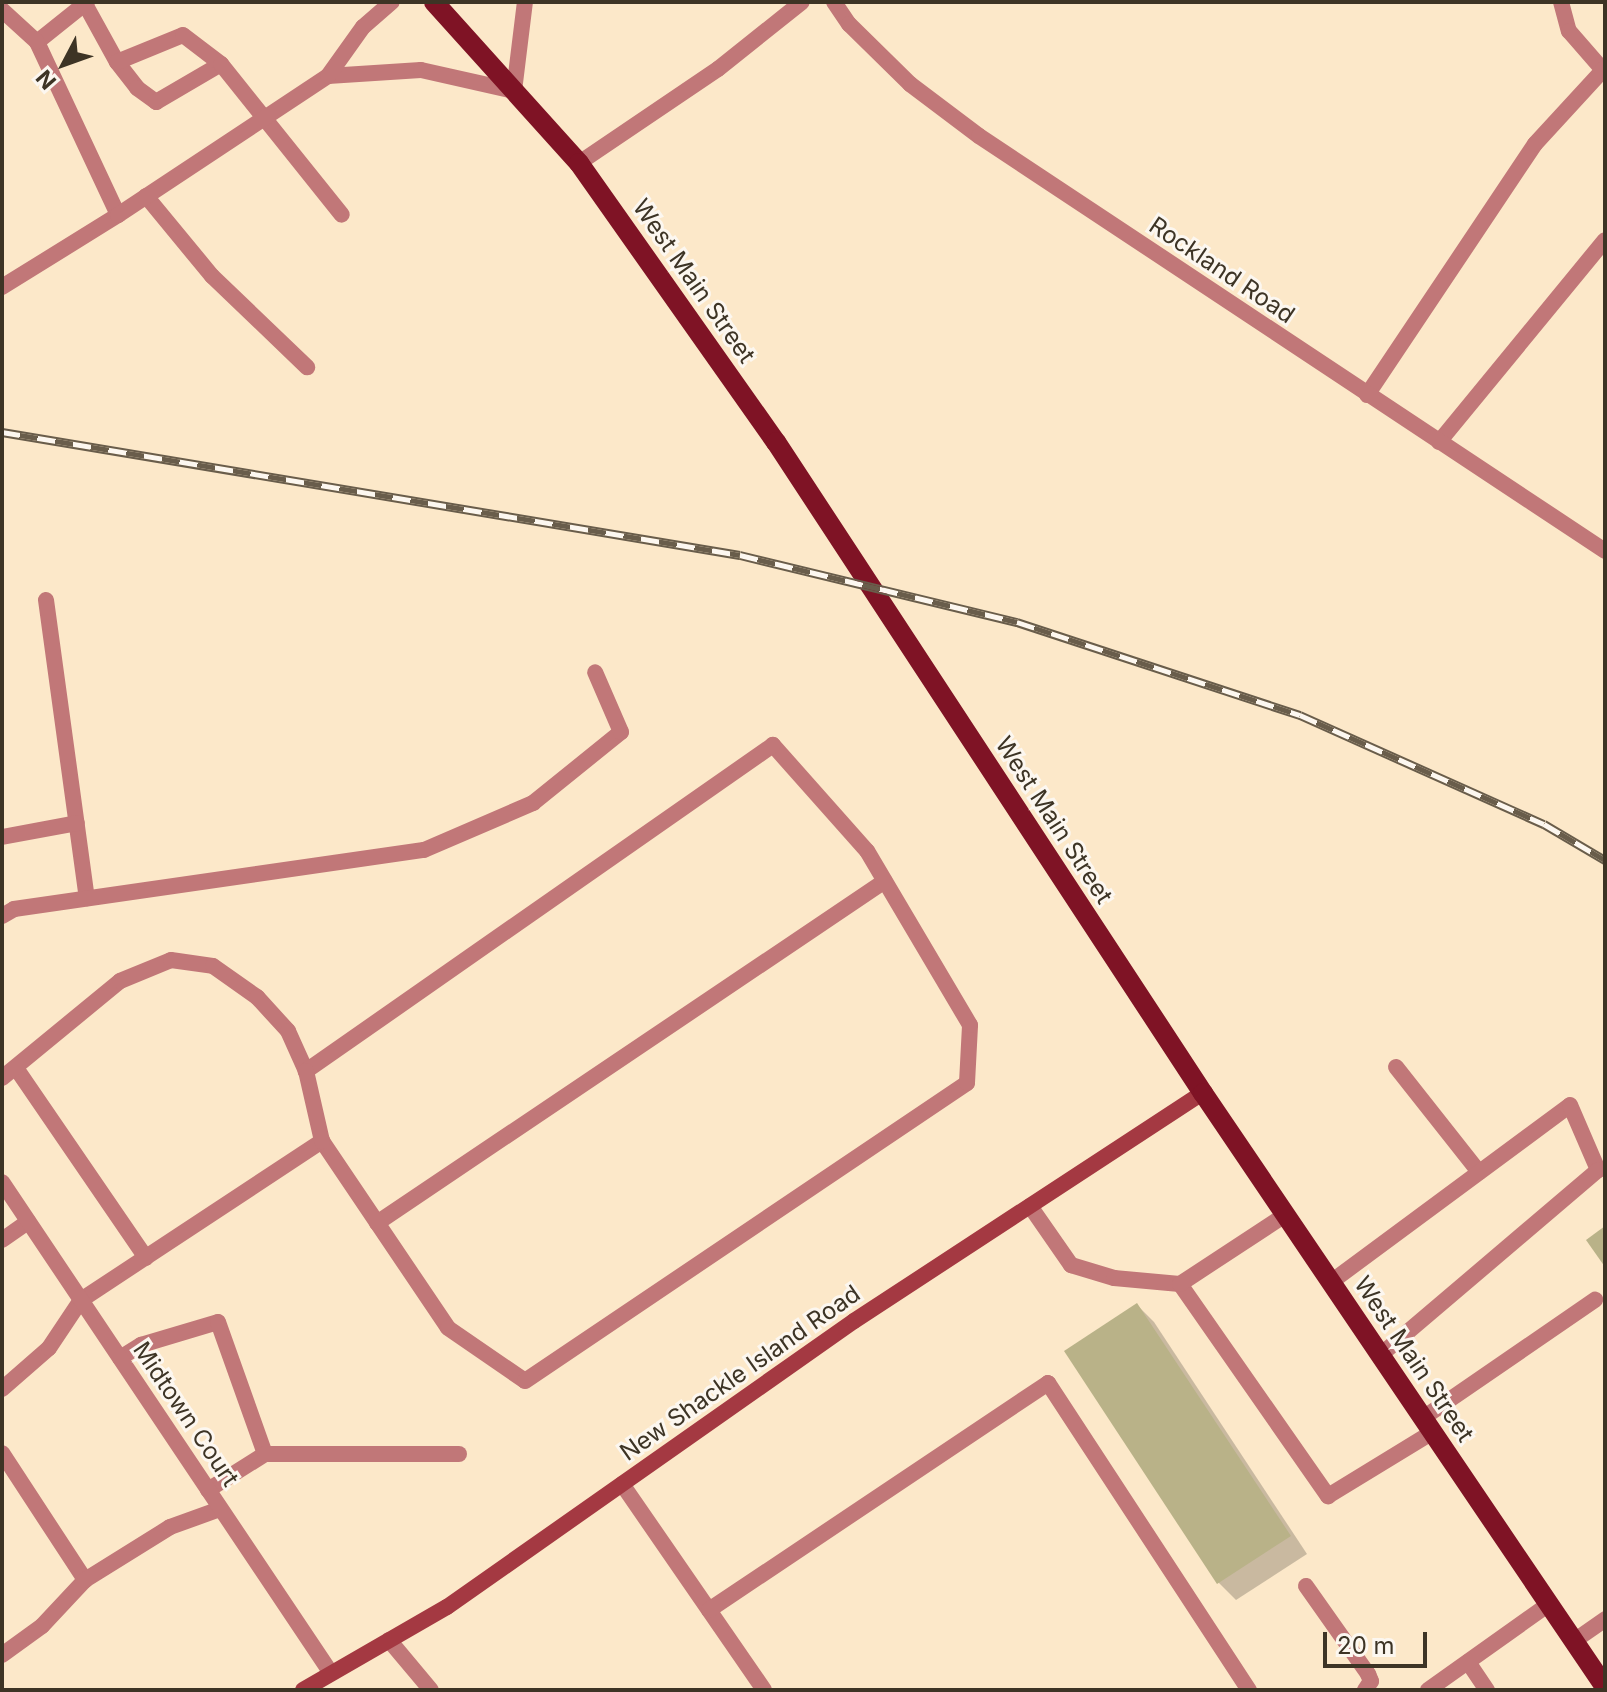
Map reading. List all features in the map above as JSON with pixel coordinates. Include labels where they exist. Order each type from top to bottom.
[{"type":"main road","name":"West Main Street","points":[[434,2],[579,163],[776,442],[1203,1093],[1605,1687]]},
{"type":"main road","name":"New Shackle Island Road","points":[[304,1690],[447,1607],[854,1321],[1203,1093]]},
{"type":"street","points":[[2,287],[118,215],[328,76],[363,27],[392,2]]},
{"type":"street","points":[[328,76],[421,70],[514,91],[525,2]]},
{"type":"street","points":[[579,163],[718,69],[802,2]]},
{"type":"street","name":"Rockland Road","points":[[834,2],[849,24],[910,84],[979,136],[1605,551]]},
{"type":"street","points":[[1367,395],[1535,144],[1604,69],[1569,31],[1561,2]]},
{"type":"street","points":[[37,42],[86,3],[117,62],[137,88],[156,102],[221,64]]},
{"type":"street","points":[[2,10],[37,42],[118,215]]},
{"type":"street","points":[[117,62],[183,35],[221,64],[342,215]]},
{"type":"street","points":[[146,196],[212,276],[307,367]]},
{"type":"street","points":[[1439,442],[1605,240]]},
{"type":"street","points":[[46,600],[87,898]]},
{"type":"street","points":[[2,916],[14,909],[424,850],[533,803],[621,732],[595,672]]},
{"type":"street","points":[[146,1258],[9,1073],[120,981],[171,960],[213,966],[257,997],[288,1031],[306,1071],[322,1141],[448,1328],[525,1381],[967,1083],[970,1025],[867,851],[773,745],[306,1071]]},
{"type":"street","points":[[2,837],[77,823]]},
{"type":"street","points":[[377,1223],[885,881]]},
{"type":"street","points":[[1396,1067],[1479,1172]]},
{"type":"street","points":[[1331,1282],[1570,1105],[1598,1170],[1381,1355]]},
{"type":"street","points":[[2,1389],[49,1348],[81,1300],[322,1141]]},
{"type":"street","name":"Midtown Court","points":[[2,1182],[331,1673]]},
{"type":"street","points":[[1030,1206],[1071,1265],[1114,1278],[1180,1284],[1285,1215]]},
{"type":"street","points":[[2,1240],[28,1222]]},
{"type":"street","points":[[1180,1284],[1328,1496],[1595,1300]]},
{"type":"street","points":[[120,1358],[141,1345],[218,1322],[265,1454]]},
{"type":"street","points":[[709,1610],[1048,1383],[1249,1690]]},
{"type":"street","points":[[2,1453],[85,1580]]},
{"type":"street","points":[[208,1490],[265,1454],[459,1454]]},
{"type":"street","points":[[622,1484],[764,1690]]},
{"type":"street","points":[[2,1655],[42,1626],[85,1580],[170,1527],[220,1509]]},
{"type":"street","points":[[1306,1586],[1368,1674],[1371,1681],[1365,1690]]},
{"type":"street","points":[[1428,1690],[1549,1604]]},
{"type":"street","points":[[1574,1641],[1605,1619]]},
{"type":"street","points":[[389,1640],[431,1690]]},
{"type":"street","points":[[1468,1662],[1487,1690]]},
{"type":"building","points":[[1605,1226],[1605,1267],[1586,1240]]},
{"type":"building","points":[[1137,1303],[1291,1536],[1217,1584],[1064,1351]]},
{"type":"railway","points":[[2,432],[740,555],[1017,622],[1300,715],[1544,824],[1605,860]]}]
